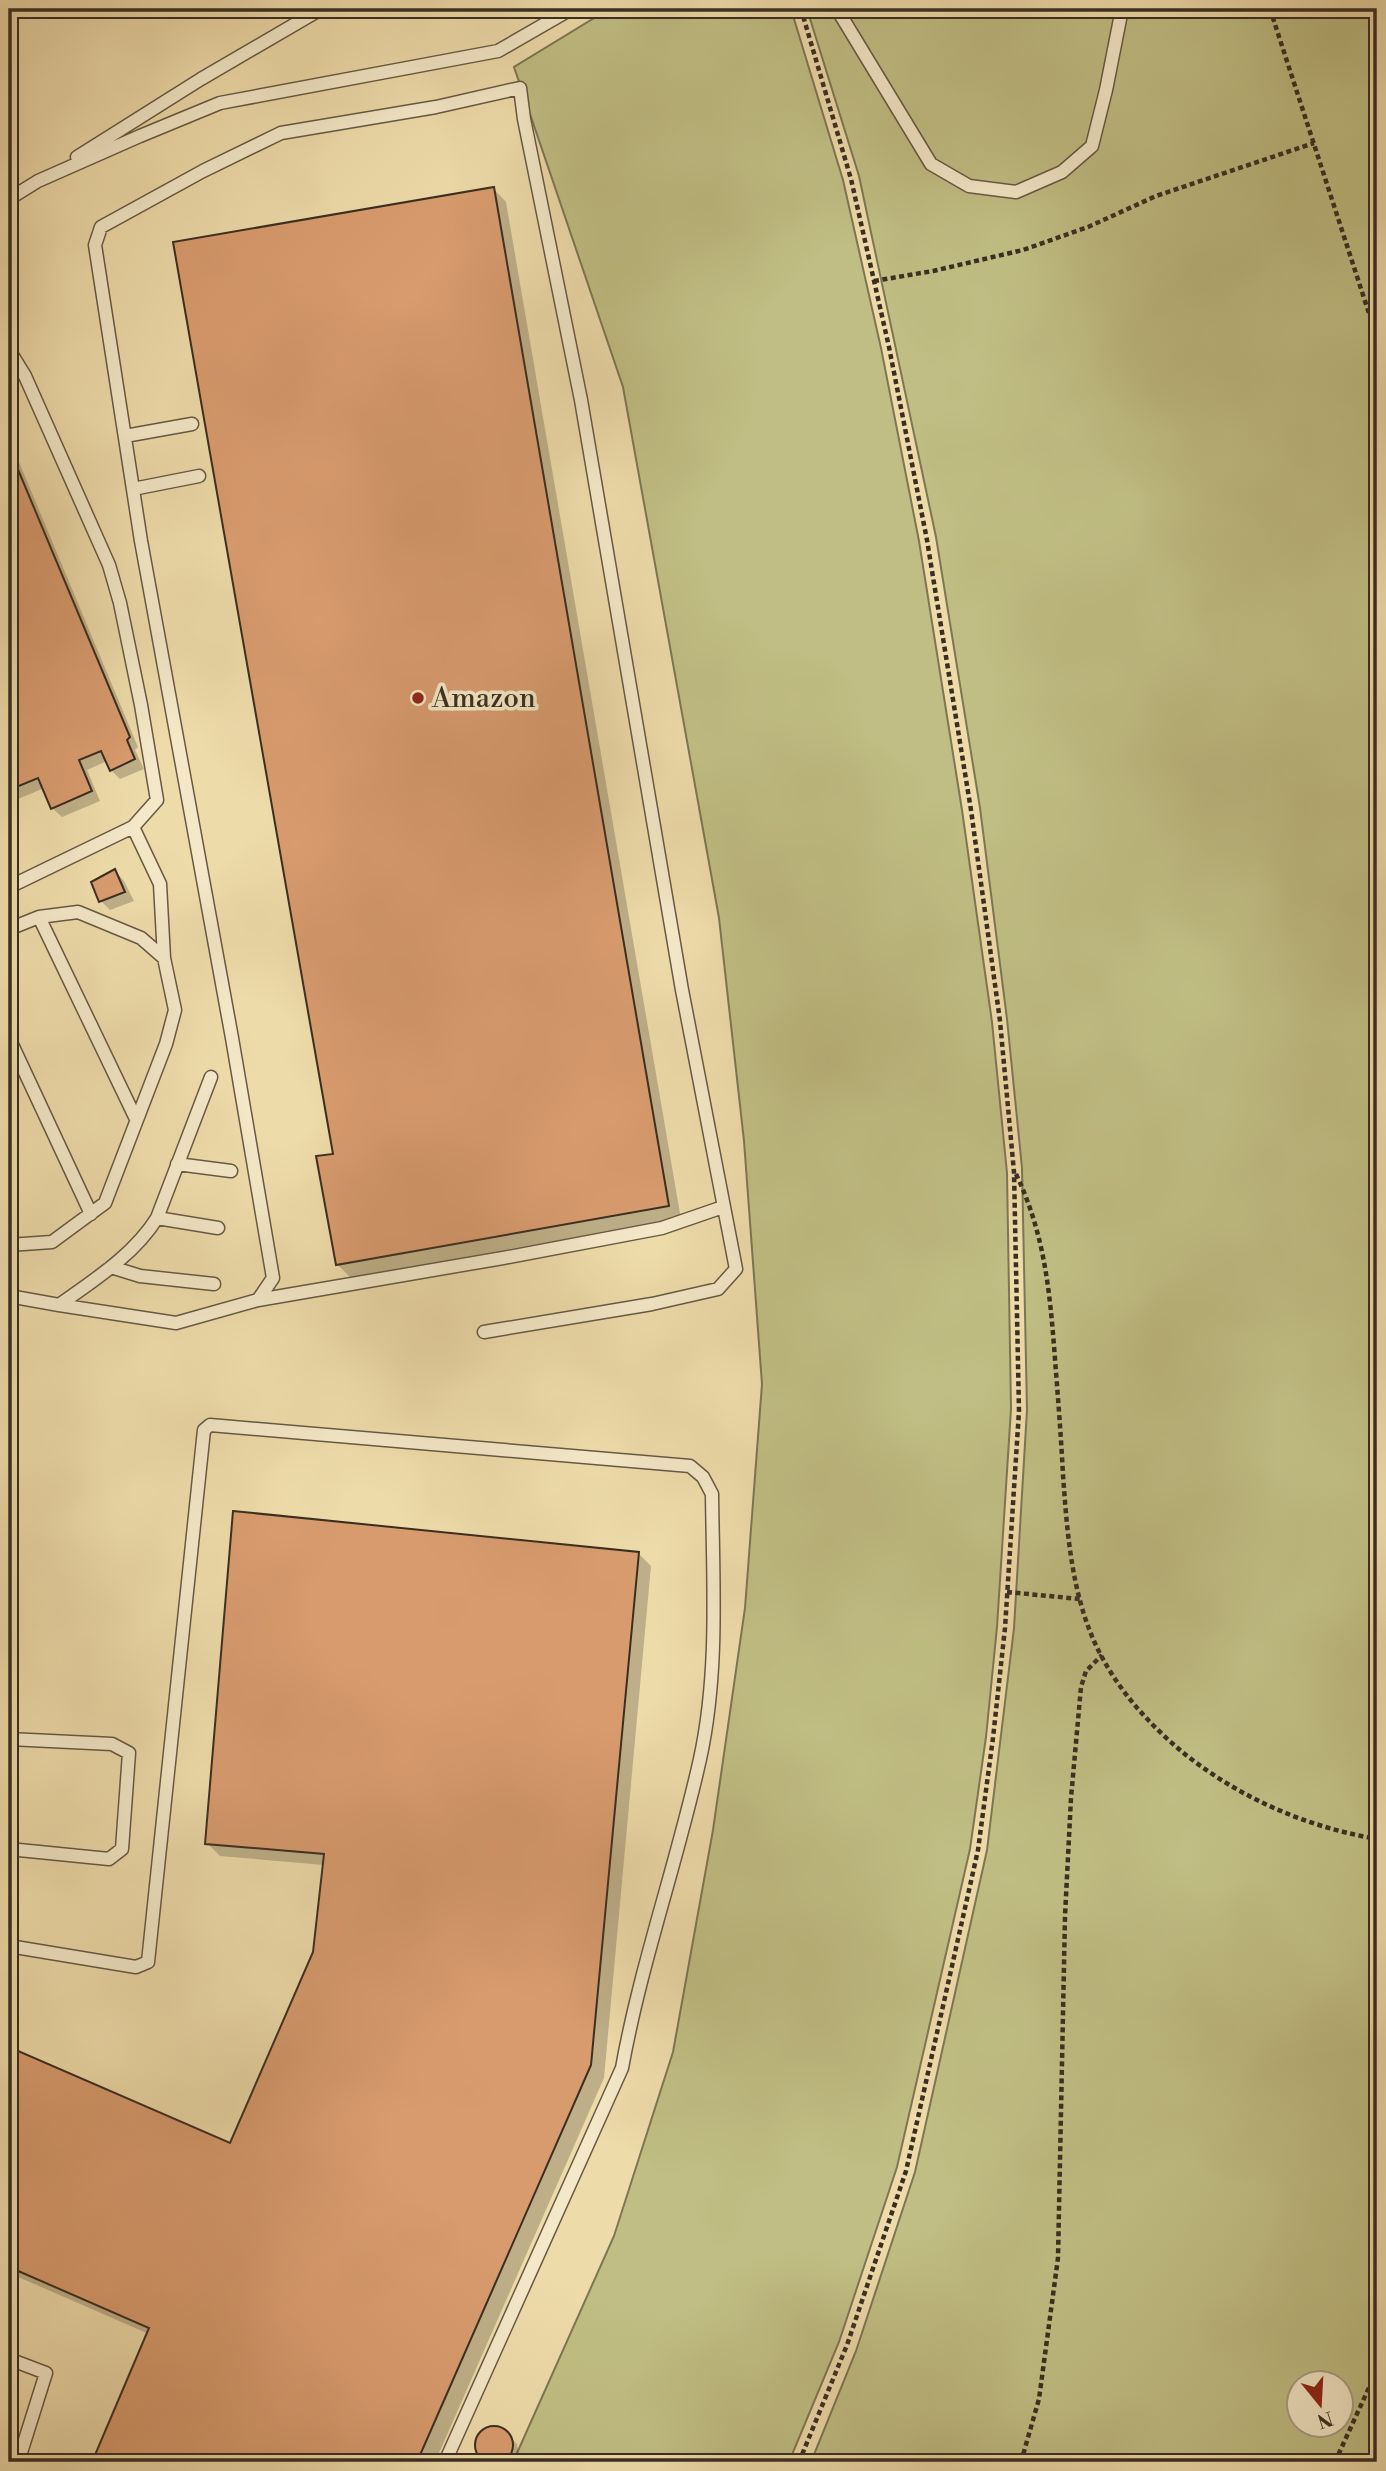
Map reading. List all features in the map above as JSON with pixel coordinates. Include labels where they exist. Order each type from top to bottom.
[{"type":"lane","points":[[9,199],[201,79],[321,9]]},
{"type":"lane","points":[[38,181],[220,103],[498,51],[571,9]]},
{"type":"lane","points":[[837,9],[931,164],[969,186],[1016,192],[1062,172],[1092,146],[1107,90],[1122,9]]},
{"type":"lane","points":[[258,1300],[273,1278],[133,489],[95,245],[101,228],[203,171],[281,133],[436,107],[520,88],[526,133],[581,400],[682,990],[736,1269],[718,1289],[652,1304],[484,1332]]},
{"type":"lane","points":[[9,350],[25,376],[109,565],[120,603],[141,705],[157,800],[133,827],[9,887]]},
{"type":"lane","points":[[125,436],[192,424]]},
{"type":"lane","points":[[133,489],[199,476]]},
{"type":"lane","points":[[9,1245],[52,1242],[105,1203],[166,1044],[175,1010],[164,958],[160,884],[133,827]]},
{"type":"lane","points":[[9,929],[38,917],[78,912],[141,938],[164,958]]},
{"type":"lane","points":[[38,917],[136,1119]]},
{"type":"lane","points":[[9,1038],[91,1214]]},
{"type":"lane","points":[[59,1305],[111,1267],[149,1231],[157,1218],[211,1077]]},
{"type":"lane","points":[[177,1164],[231,1171]]},
{"type":"lane","points":[[9,1296],[176,1323],[258,1300],[503,1258],[662,1227],[723,1207]]},
{"type":"lane","points":[[157,1218],[218,1228]]},
{"type":"lane","points":[[111,1267],[140,1276],[214,1284]]},
{"type":"lane","points":[[9,1946],[136,1967],[148,1962],[204,1430],[210,1424],[690,1466],[703,1477],[712,1494],[713,1667],[701,1758],[632,2011],[622,2068],[445,2462]]},
{"type":"lane","points":[[9,1739],[112,1744],[129,1753],[122,1849],[109,1859],[9,1849]]},
{"type":"lane","points":[[9,2359],[46,2373],[19,2459],[9,2456]]},
{"type":"path","points":[[799,2462],[847,2346],[906,2171],[978,1850],[993,1738],[1007,1592],[1019,1411],[1014,1172],[1000,1021],[966,783],[927,540],[874,281],[851,179],[801,9]]},
{"type":"path","points":[[1269,9],[1377,338]]},
{"type":"path","points":[[874,281],[933,271],[1023,250],[1087,227],[1156,196],[1314,143]]},
{"type":"path","points":[[1014,1172],[1030,1203],[1044,1251],[1051,1308],[1070,1557],[1080,1599],[1102,1656],[1135,1707],[1166,1738],[1211,1774],[1254,1800],[1297,1818],[1339,1832],[1377,1839]]},
{"type":"path","points":[[9,1317],[13,1323],[9,1364]]},
{"type":"path","points":[[1007,1592],[1080,1599]]},
{"type":"path","points":[[1021,2462],[1039,2399],[1058,2258],[1065,1916],[1071,1798],[1081,1687],[1086,1671],[1102,1656]]},
{"type":"path","points":[[1335,2462],[1377,2370]]},
{"type":"shaded area","points":[[609,9],[791,9],[843,180],[881,348],[919,541],[962,810],[992,1022],[1007,1173],[1011,1409],[997,1627],[986,1737],[970,1849],[897,2167],[839,2342],[789,2462],[513,2462],[614,2236],[673,2052],[713,1830],[745,1608],[762,1384],[744,1141],[719,918],[623,387],[514,67]]},
{"type":"shaded area","points":[[807,9],[1377,9],[1377,2462],[811,2462],[856,2351],[915,2172],[987,1850],[1014,1628],[1027,1410],[1022,1168],[1007,1019],[980,808],[936,537],[859,176]]},
{"type":"building","name":"Amazon","points":[[494,187],[669,1206],[336,1265],[316,1156],[333,1154],[173,242]]},
{"type":"building","points":[[9,448],[130,737],[127,740],[135,759],[110,771],[101,751],[79,760],[92,791],[51,809],[38,778],[9,790]]},
{"type":"building","points":[[115,869],[125,892],[99,902],[91,882]]},
{"type":"building","points":[[233,1511],[639,1552],[591,2065],[417,2462],[92,2462],[149,2328],[9,2267],[9,2047],[230,2143],[313,1952],[324,1854],[205,1844]]},
{"type":"building","points":[[494,2426],[508,2431],[513,2445],[508,2459],[494,2464],[480,2459],[475,2445],[480,2431]]},
{"type":"place","name":"Amazon","points":[[418,698]]}]
